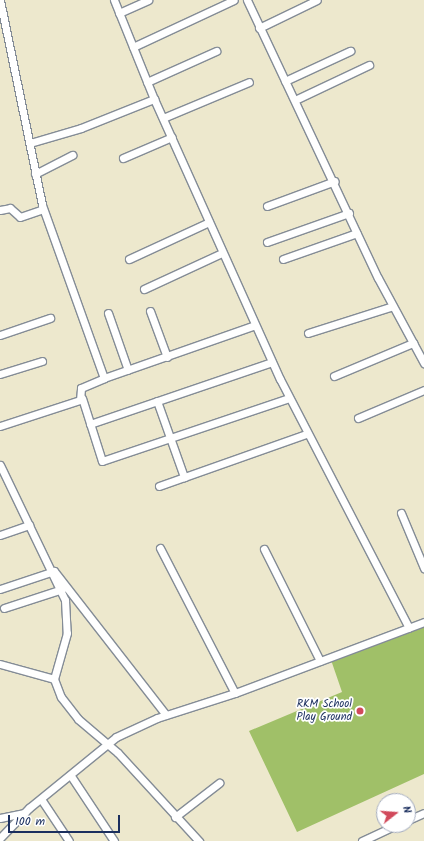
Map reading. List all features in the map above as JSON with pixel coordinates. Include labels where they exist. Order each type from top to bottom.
[{"type":"street","points":[[0,0],[43,209],[104,378]]},
{"type":"street","points":[[114,0],[154,99],[272,362],[306,434],[409,628]]},
{"type":"street","points":[[119,13],[148,0]]},
{"type":"street","points":[[133,47],[234,0]]},
{"type":"street","points":[[247,0],[294,100],[335,181],[357,233],[393,306],[413,343],[422,356],[424,363]]},
{"type":"street","points":[[259,28],[317,0]]},
{"type":"street","points":[[147,82],[216,51]]},
{"type":"street","points":[[285,81],[350,51]]},
{"type":"street","points":[[294,100],[369,65]]},
{"type":"street","points":[[163,118],[249,82]]},
{"type":"street","points":[[30,143],[81,128],[154,99]]},
{"type":"street","points":[[123,158],[172,137]]},
{"type":"street","points":[[35,174],[72,155]]},
{"type":"street","points":[[267,206],[335,181]]},
{"type":"street","points":[[0,210],[10,208],[20,218],[43,209]]},
{"type":"street","points":[[267,242],[349,213]]},
{"type":"street","points":[[129,259],[209,222]]},
{"type":"street","points":[[283,259],[357,233]]},
{"type":"street","points":[[144,289],[222,253]]},
{"type":"street","points":[[308,333],[393,306]]},
{"type":"street","points":[[150,310],[167,357]]},
{"type":"street","points":[[108,313],[128,370]]},
{"type":"street","points":[[0,335],[50,318]]},
{"type":"street","points":[[255,325],[104,378],[81,388],[82,398],[102,462],[289,398]]},
{"type":"street","points":[[334,376],[413,343]]},
{"type":"street","points":[[0,374],[42,361]]},
{"type":"street","points":[[90,424],[272,362]]},
{"type":"street","points":[[358,418],[424,390]]},
{"type":"street","points":[[0,426],[82,398]]},
{"type":"street","points":[[157,401],[184,477]]},
{"type":"street","points":[[159,486],[306,434]]},
{"type":"street","points":[[0,465],[62,589],[68,622],[54,678],[61,697],[78,720],[108,743],[175,817],[199,841]]},
{"type":"street","points":[[401,513],[424,568]]},
{"type":"street","points":[[0,535],[29,525]]},
{"type":"street","points":[[160,548],[235,693]]},
{"type":"street","points":[[264,549],[320,661]]},
{"type":"street","points":[[0,589],[54,571]]},
{"type":"street","points":[[54,571],[166,715]]},
{"type":"street","points":[[4,608],[62,589]]},
{"type":"street","points":[[3,838],[24,813],[71,776],[108,743],[166,715],[235,693],[424,622]]},
{"type":"street","points":[[0,664],[54,678]]},
{"type":"street","points":[[71,776],[114,841]]},
{"type":"street","points":[[175,817],[219,783]]},
{"type":"street","points":[[41,799],[69,841]]},
{"type":"street","points":[[0,818],[24,813]]},
{"type":"street","points":[[362,841],[380,833]]},
{"type":"green space","name":"RKM School Play Ground","points":[[424,625],[424,774],[382,793],[376,793],[376,796],[297,832],[249,731],[342,692],[330,657]]},
{"type":"place","name":"RKM School Play Ground","points":[[360,711]]}]
